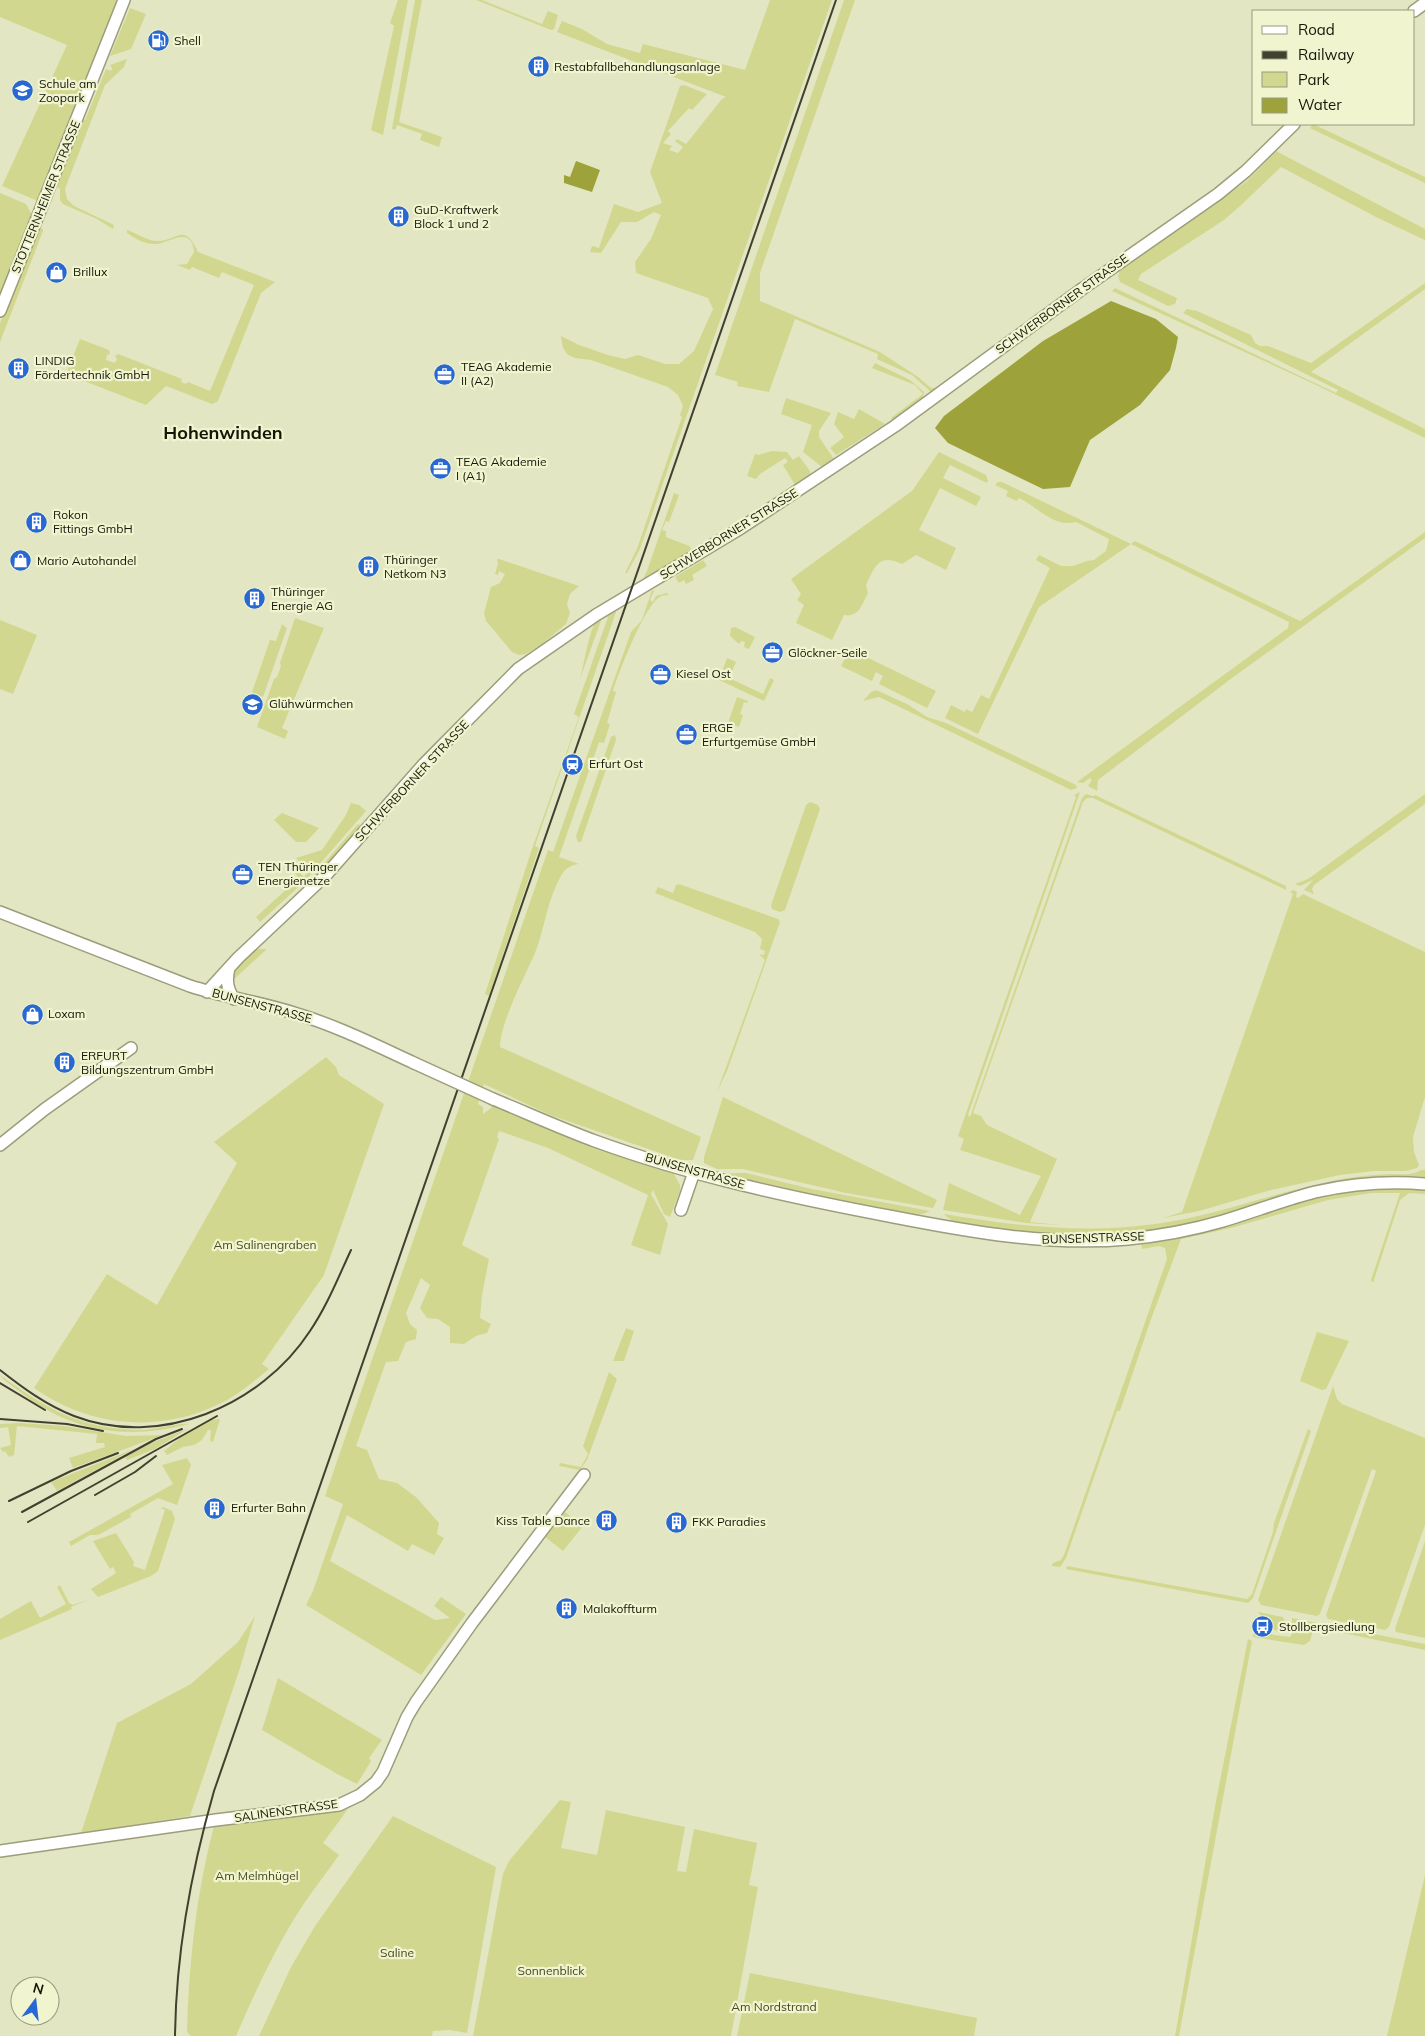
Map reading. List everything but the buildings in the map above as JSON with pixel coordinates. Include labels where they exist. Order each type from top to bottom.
[{"type":"street","name":"STOTTERNHEIMER STRASSE","points":[[0,311],[124,0]]},
{"type":"street","name":"SCHWERBORNER STRASSE","points":[[207,992],[229,968],[325,876],[424,764],[518,669],[596,615],[742,528],[895,426],[1082,289],[1218,194],[1246,171],[1293,125]]},
{"type":"street","name":"BUNSENSTRASSE","points":[[0,912],[207,992],[296,1013],[597,1142],[694,1172],[810,1201],[914,1221],[991,1234],[1063,1240],[1127,1239],[1158,1235],[1221,1222],[1314,1192],[1340,1187],[1391,1182],[1425,1184]]},
{"type":"street","points":[[229,968],[226,978],[227,987],[234,999]]},
{"type":"street","points":[[0,1145],[45,1109],[131,1048]]},
{"type":"street","points":[[681,1210],[694,1172]]},
{"type":"street","name":"SALINENSTRASSE","points":[[0,1851],[216,1820],[338,1806],[360,1794],[376,1782],[383,1772],[407,1716],[416,1702],[472,1623],[584,1475]]},
{"type":"green space","points":[[0,0],[118,0],[38,201],[2,186],[67,45],[0,17]]},
{"type":"green space","points":[[398,0],[408,0],[383,135],[371,130],[394,26],[390,23]]},
{"type":"green space","points":[[415,0],[422,0],[399,122],[442,137],[439,147],[420,140],[422,134],[397,125],[395,130],[392,129]]},
{"type":"green space","points":[[476,0],[482,0],[542,24],[548,11],[558,15],[554,29],[551,30]]},
{"type":"green space","points":[[770,0],[832,0],[640,549],[627,573],[625,573],[637,549],[682,417],[680,415],[683,406],[678,395],[668,387],[591,360],[568,355],[563,348],[561,336],[579,345],[608,355],[625,359],[638,355],[665,364],[679,364],[694,351],[713,309],[708,298],[636,273],[635,262],[651,239],[661,215],[654,212],[637,222],[621,222],[601,253],[590,252],[592,246],[599,248],[614,204],[638,212],[662,203],[650,172],[680,86],[684,85],[707,94],[692,110],[689,108],[668,131],[671,134],[663,143],[672,146],[669,150],[678,153],[683,147],[675,141],[677,139],[686,144],[722,99],[726,97],[557,32],[562,21],[582,29],[607,44],[640,53],[643,44],[745,70]]},
{"type":"green space","points":[[844,0],[855,0],[760,273],[760,301],[880,352],[931,388],[936,388],[931,392],[912,375],[877,359],[878,354],[795,319],[769,392],[737,386],[738,382],[715,375]]},
{"type":"green space","points":[[130,8],[146,14],[131,49],[110,56]]},
{"type":"green space","points":[[127,59],[124,67],[105,85],[65,189],[67,199],[74,206],[114,225],[113,229],[97,219],[63,204],[60,200],[60,189],[57,187],[81,119],[85,120],[106,69],[111,71],[110,65]]},
{"type":"green space","points":[[1315,125],[1425,177],[1425,183],[1310,128]]},
{"type":"green space","points":[[1276,151],[1425,229],[1425,240],[1378,218],[1281,167],[1224,220],[1141,274],[1138,280],[1177,298],[1175,304],[1168,306],[1120,282],[1118,276],[1120,271],[1247,181]]},
{"type":"green space","points":[[0,193],[26,204],[32,215],[0,298]]},
{"type":"green space","points":[[40,228],[43,231],[0,342],[0,323]]},
{"type":"green space","points":[[127,230],[153,241],[184,235],[189,237],[198,252],[275,282],[261,293],[218,401],[212,404],[166,386],[146,405],[66,374],[80,339],[109,350],[110,354],[107,355],[106,360],[115,363],[117,359],[115,356],[118,354],[182,379],[181,382],[186,384],[188,382],[210,391],[254,285],[222,272],[219,278],[192,267],[190,270],[177,265],[187,264],[194,252],[189,239],[185,237],[153,244],[145,243],[127,233]]},
{"type":"green space","points":[[1425,283],[1425,289],[1311,372],[1425,429],[1425,438],[1312,383],[1112,291],[1115,288],[1336,393],[1338,390],[1183,313],[1187,309],[1197,311],[1251,335],[1255,343],[1260,346],[1268,346],[1311,363]]},
{"type":"green space","points":[[875,363],[910,380],[924,392],[921,400],[917,404],[894,420],[891,418],[923,394],[915,385],[872,368]]},
{"type":"green space","points":[[786,398],[831,413],[819,431],[819,437],[834,459],[822,467],[803,452],[812,425],[781,414]]},
{"type":"green space","points":[[859,409],[885,424],[836,455],[830,448],[844,437],[834,424],[838,412],[854,419]]},
{"type":"green space","points":[[772,451],[787,452],[793,460],[799,456],[810,471],[810,475],[795,485],[783,465],[788,462],[785,458],[760,474],[756,479],[747,476],[755,454],[758,455]]},
{"type":"green space","points":[[939,452],[986,475],[988,481],[987,483],[950,465],[943,478],[981,497],[976,506],[940,488],[919,530],[956,548],[946,570],[916,555],[902,564],[888,560],[883,561],[875,567],[869,578],[866,585],[868,593],[859,609],[853,614],[844,615],[832,640],[796,623],[804,605],[797,600],[801,594],[791,579],[912,491]]},
{"type":"green space","points":[[998,482],[1002,482],[1131,544],[1039,607],[978,734],[945,718],[951,705],[965,712],[966,709],[972,712],[981,695],[989,699],[1050,568],[1036,560],[1039,555],[1061,566],[1073,566],[1094,560],[1106,551],[1109,539],[1076,522],[1060,522],[1046,516],[1019,498],[1017,501],[1006,496],[1008,491],[995,485]]},
{"type":"green space","points":[[674,493],[679,495],[669,522],[666,521],[662,530],[666,531],[666,537],[689,546],[693,551],[641,584],[647,571]]},
{"type":"green space","points":[[1425,532],[1425,538],[1232,678],[1098,780],[1097,791],[1088,786],[1092,780],[1090,778],[1083,783],[1077,782],[1288,628],[1289,622],[1131,544],[1135,541],[1300,621]]},
{"type":"green space","points":[[497,559],[579,586],[570,594],[567,604],[570,613],[566,624],[542,644],[526,654],[519,655],[512,652],[486,621],[484,613],[491,587],[500,583],[505,574],[499,571],[498,575],[495,574],[498,564]]},
{"type":"green space","points":[[703,560],[707,566],[692,575],[694,580],[686,584],[684,580],[679,583],[675,577]]},
{"type":"green space","points":[[652,590],[654,591],[650,600],[653,602],[656,596],[667,593],[669,595],[661,596],[648,612],[633,639],[621,669],[613,691],[616,692],[607,723],[610,724],[604,743],[599,742],[559,857],[579,864],[566,869],[556,885],[535,953],[508,1013],[500,1047],[701,1137],[693,1160],[680,1160],[550,1115],[484,1084],[478,1104],[483,1107],[483,1114],[491,1108],[492,1103],[602,1151],[674,1174],[680,1185],[680,1191],[670,1217],[664,1214],[653,1190],[651,1194],[668,1224],[660,1255],[631,1245],[648,1195],[548,1148],[499,1131],[497,1138],[499,1139],[462,1245],[489,1259],[480,1318],[491,1324],[487,1333],[476,1336],[464,1344],[450,1343],[450,1327],[438,1319],[427,1318],[420,1308],[430,1285],[421,1278],[406,1313],[410,1324],[417,1330],[416,1339],[406,1342],[398,1361],[386,1362],[356,1446],[367,1450],[379,1479],[397,1483],[416,1497],[439,1523],[437,1534],[444,1538],[434,1555],[412,1544],[408,1551],[347,1515],[330,1561],[435,1620],[450,1618],[434,1606],[441,1597],[466,1614],[421,1675],[306,1605],[313,1591],[343,1504],[325,1496],[548,850],[553,852],[631,632],[642,620]]},
{"type":"green space","points":[[616,608],[616,612],[535,846],[539,848],[489,996],[485,994],[533,846],[579,717],[574,714],[608,617],[603,615],[580,679],[593,626],[597,619],[605,613]]},
{"type":"green space","points":[[295,618],[324,628],[282,728],[288,731],[285,739],[257,727],[274,679],[277,677],[281,666],[280,663]]},
{"type":"green space","points":[[0,620],[37,635],[13,694],[0,689]]},
{"type":"green space","points":[[282,624],[287,628],[263,697],[252,692],[270,640],[276,641]]},
{"type":"green space","points":[[735,627],[755,637],[749,649],[744,647],[745,642],[741,641],[739,644],[730,636],[731,628]]},
{"type":"green space","points":[[850,649],[936,691],[927,708],[879,684],[883,676],[876,672],[872,681],[841,666]]},
{"type":"green space","points":[[727,658],[736,662],[729,678],[763,694],[770,678],[774,680],[764,701],[719,680]]},
{"type":"green space","points":[[876,690],[907,704],[927,717],[946,723],[1076,785],[1077,788],[1071,790],[879,697],[863,701],[871,692]]},
{"type":"green space","points":[[737,697],[748,701],[747,703],[744,702],[740,714],[743,715],[739,727],[728,723]]},
{"type":"green space","points":[[615,735],[616,740],[581,842],[578,842],[576,836],[611,737]]},
{"type":"green space","points":[[1080,792],[968,1115],[970,1117],[1082,798],[1086,794],[1095,795],[1286,886],[1286,890],[1093,798],[1087,798],[1083,802],[973,1113],[981,1116],[987,1125],[1057,1159],[1030,1222],[1061,1225],[1026,1223],[943,1210],[949,1183],[1020,1215],[1041,1176],[960,1150],[964,1139],[958,1136],[1076,797],[1074,795]]},
{"type":"green space","points":[[1425,794],[1425,804],[1314,885],[1312,889],[1314,894],[1304,890],[1313,880],[1300,886],[1295,884],[1308,879]]},
{"type":"green space","points":[[810,802],[818,805],[820,809],[785,910],[780,912],[772,909],[771,905],[806,805]]},
{"type":"green space","points":[[351,803],[359,805],[366,811],[304,882],[260,922],[256,917],[299,878],[289,866],[291,864],[304,877],[308,872],[296,858],[322,850],[346,815]]},
{"type":"green space","points":[[282,813],[319,828],[306,842],[296,842],[274,820]]},
{"type":"green space","points":[[358,824],[363,827],[321,874],[270,922],[268,921],[307,883]]},
{"type":"green space","points":[[679,884],[778,919],[780,922],[727,1071],[717,1092],[765,960],[759,954],[764,955],[765,951],[760,949],[762,939],[755,932],[655,893],[658,887],[673,893],[676,885]]},
{"type":"green space","points":[[1293,890],[1297,892],[1296,897],[1298,898],[1303,894],[1425,952],[1425,1097],[1413,1137],[1414,1152],[1419,1165],[1417,1168],[1406,1171],[1374,1171],[1340,1175],[1271,1190],[1199,1211],[1163,1218],[1182,1212],[1293,894],[1290,892]]},
{"type":"green space","points":[[258,949],[267,949],[230,983],[241,963],[248,955]]},
{"type":"green space","name":"Am Salinengraben","points":[[326,1057],[336,1067],[339,1075],[384,1104],[324,1275],[262,1364],[269,1369],[242,1391],[223,1402],[186,1416],[163,1421],[118,1421],[96,1417],[74,1410],[34,1388],[107,1274],[157,1305],[237,1163],[214,1142]]},
{"type":"green space","points":[[723,1097],[937,1200],[933,1208],[846,1193],[743,1169],[717,1169],[704,1163],[704,1157]]},
{"type":"green space","points":[[1425,1170],[1425,1177],[1398,1176],[1344,1182],[1318,1187],[1187,1224],[1132,1232],[1076,1235],[1021,1232],[960,1224],[944,1214],[1049,1227],[1128,1227],[1200,1216],[1310,1186],[1353,1177],[1409,1174]]},
{"type":"green space","points":[[746,1173],[812,1189],[930,1211],[915,1215],[849,1203],[724,1174]]},
{"type":"green space","points":[[1402,1188],[1425,1189],[1425,1194],[1409,1193],[1400,1200],[1373,1283],[1371,1280],[1400,1193],[1371,1193],[1328,1200],[1231,1228],[1181,1239],[1120,1411],[1117,1411],[1066,1558],[1060,1567],[1052,1566],[1053,1563],[1061,1560],[1064,1555],[1167,1259],[1165,1248],[1159,1246],[1142,1249],[1141,1241],[1337,1193]]},
{"type":"green space","points":[[626,1328],[634,1331],[624,1361],[613,1361]]},
{"type":"green space","points":[[1317,1332],[1349,1341],[1326,1389],[1322,1390],[1300,1381]]},
{"type":"green space","points":[[609,1372],[617,1379],[587,1460],[580,1470],[559,1466],[560,1463],[581,1467],[588,1454],[583,1446]]},
{"type":"green space","points":[[0,1375],[49,1407],[65,1415],[100,1426],[141,1430],[189,1424],[145,1432],[103,1430],[82,1425],[42,1407],[7,1383]]},
{"type":"green space","points":[[1333,1386],[1337,1399],[1342,1404],[1425,1438],[1425,1525],[1389,1627],[1385,1630],[1328,1619],[1326,1615],[1376,1471],[1372,1469],[1320,1614],[1317,1616],[1261,1605],[1258,1600]]},
{"type":"green space","points":[[220,1419],[213,1442],[210,1441],[211,1430],[208,1430],[202,1440],[194,1445],[183,1447],[167,1455],[164,1451],[197,1426]]},
{"type":"green space","points":[[20,1423],[64,1426],[126,1436],[163,1435],[73,1468],[69,1458],[105,1447],[104,1443],[96,1443],[97,1434],[17,1426],[14,1455],[9,1457],[0,1448],[11,1445],[8,1427],[0,1428],[0,1424]]},
{"type":"green space","points":[[189,1428],[155,1449],[127,1460],[125,1457],[149,1444]]},
{"type":"green space","points":[[1308,1429],[1311,1431],[1253,1598],[1248,1603],[1066,1569],[1067,1566],[1247,1599],[1252,1594],[1273,1532],[1274,1523]]},
{"type":"green space","points":[[134,1449],[57,1491],[51,1482]]},
{"type":"green space","points":[[187,1458],[191,1465],[177,1505],[158,1498],[130,1514],[131,1517],[98,1535],[90,1535],[71,1546],[69,1542],[173,1484],[162,1465]]},
{"type":"green space","points":[[161,1508],[172,1511],[175,1519],[158,1571],[151,1576],[98,1597],[91,1589],[116,1573],[113,1567],[110,1569],[93,1541],[116,1533],[134,1562],[133,1566],[145,1570],[165,1510]]},
{"type":"green space","points":[[565,1512],[583,1526],[563,1551],[545,1537]]},
{"type":"green space","points":[[1425,1541],[1425,1638],[1396,1632],[1395,1629]]},
{"type":"green space","points":[[60,1585],[69,1603],[73,1605],[90,1599],[71,1607],[72,1609],[0,1640],[0,1619],[31,1601],[40,1618],[66,1604],[57,1587]]},
{"type":"green space","points":[[1258,1612],[1283,1617],[1285,1622],[1284,1629],[1279,1632],[1270,1628]]},
{"type":"green space","points":[[255,1616],[240,1668],[190,1816],[81,1833],[117,1723],[191,1684],[238,1642]]},
{"type":"green space","points":[[1255,1616],[1261,1629],[1263,1628],[1266,1632],[1274,1635],[1290,1637],[1292,1634],[1292,1618],[1425,1644],[1425,1650],[1319,1628],[1313,1630],[1310,1641],[1304,1645],[1253,1637]]},
{"type":"green space","points":[[1248,1639],[1252,1641],[1179,2036],[1175,2036],[1216,1801]]},
{"type":"green space","points":[[278,1678],[382,1740],[369,1758],[371,1761],[357,1784],[262,1730]]},
{"type":"green space","name":"Sonnenblick","points":[[560,1800],[571,1802],[561,1848],[597,1855],[606,1810],[685,1827],[677,1871],[686,1872],[694,1829],[757,1843],[749,1885],[758,1887],[731,2036],[473,2036],[503,1874],[509,1861]]},
{"type":"green space","name":"Am Melmhügel","points":[[348,1809],[323,1843],[339,1855],[305,1902],[285,1934],[259,1984],[236,2036],[191,2036],[187,2032],[194,1928],[202,1877],[214,1826]]},
{"type":"green space","name":"Saline","points":[[393,1816],[496,1867],[467,2033],[450,2030],[433,2031],[432,2036],[259,2036],[291,1967],[315,1926]]},
{"type":"green space","points":[[1425,1875],[1425,2036],[1387,2036]]},
{"type":"green space","name":"Am Nordstrand","points":[[750,1973],[977,2018],[974,2036],[737,2036]]},
{"type":"water","points":[[576,161],[600,170],[592,192],[564,183],[564,175],[570,177]]},
{"type":"water","points":[[1111,301],[1156,319],[1178,337],[1176,348],[1170,370],[1140,405],[1090,440],[1070,487],[1043,489],[948,443],[935,428],[944,416],[1043,341]]},
{"type":"railway","points":[[175,2036],[178,1974],[186,1912],[198,1851],[214,1791],[836,0]]},
{"type":"railway","points":[[0,1370],[26,1390],[54,1407],[74,1416],[107,1425],[140,1427],[174,1423],[206,1414],[236,1400],[265,1381],[289,1358],[322,1312],[351,1250]]},
{"type":"railway","points":[[0,1383],[45,1410]]},
{"type":"railway","points":[[28,1522],[217,1416]]},
{"type":"railway","points":[[0,1419],[67,1424],[103,1431]]},
{"type":"railway","points":[[22,1512],[156,1439],[182,1429]]},
{"type":"railway","points":[[9,1501],[71,1471],[118,1453]]},
{"type":"railway","points":[[95,1495],[135,1472],[156,1456]]},
{"type":"place","name":"Shell","points":[[158,41]]},
{"type":"place","name":"Restabfallbehandlungsanlage","points":[[538,67]]},
{"type":"place","name":"Schule am Zoopark","points":[[23,91]]},
{"type":"place","name":"GuD-Kraftwerk Block 1 und 2","points":[[398,217]]},
{"type":"place","name":"Brillux","points":[[57,272]]},
{"type":"place","name":"LINDIG Fördertechnik GmbH","points":[[19,368]]},
{"type":"place","name":"TEAG Akademie II (A2)","points":[[445,374]]},
{"type":"place","name":"TEAG Akademie I (A1)","points":[[440,469]]},
{"type":"place","name":"Rokon Fittings GmbH","points":[[37,522]]},
{"type":"place","name":"Mario Autohandel","points":[[21,561]]},
{"type":"place","name":"Thüringer Netkom N3","points":[[368,567]]},
{"type":"place","name":"Thüringer Energie AG","points":[[255,599]]},
{"type":"place","name":"Glöckner-Seile","points":[[772,653]]},
{"type":"place","name":"Kiesel Ost","points":[[660,674]]},
{"type":"place","name":"Glühwürmchen","points":[[253,704]]},
{"type":"place","name":"ERGE Erfurtgemüse GmbH","points":[[686,735]]},
{"type":"place","name":"Erfurt Ost","points":[[573,764]]},
{"type":"place","name":"TEN Thüringer Energienetze","points":[[242,874]]},
{"type":"place","name":"Loxam","points":[[32,1014]]},
{"type":"place","name":"ERFURT Bildungszentrum GmbH","points":[[65,1063]]},
{"type":"place","name":"Erfurter Bahn","points":[[215,1508]]},
{"type":"place","name":"Kiss Table Dance","points":[[606,1521]]},
{"type":"place","name":"FKK Paradies","points":[[676,1522]]},
{"type":"place","name":"Malakoffturm","points":[[567,1609]]},
{"type":"place","name":"Stollbergsiedlung","points":[[1263,1627]]},
{"type":"district","name":"Hohenwinden","points":[[223,433]]}]
